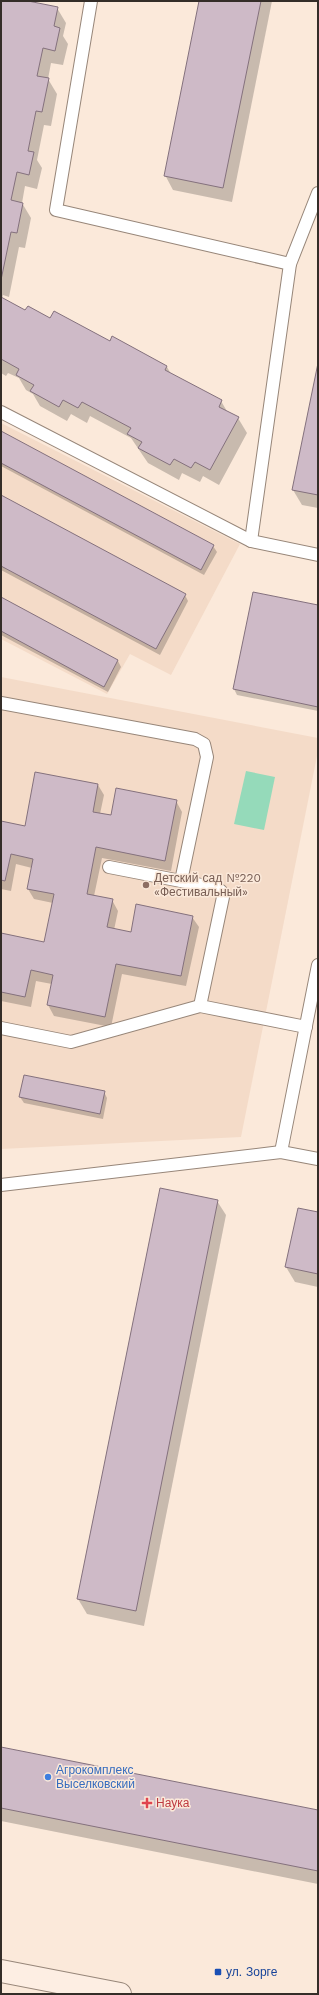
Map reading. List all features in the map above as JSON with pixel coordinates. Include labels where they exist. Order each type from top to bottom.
[{"type":"main road","points":[[1,1971],[120,1994]]},
{"type":"lane","points":[[91,1],[56,210],[290,264]]},
{"type":"lane","points":[[251,541],[290,264],[318,193]]},
{"type":"lane","points":[[1,412],[251,541],[318,555]]},
{"type":"lane","points":[[1,703],[195,739],[204,744],[207,757],[181,881]]},
{"type":"lane","points":[[108,867],[217,888],[221,891],[223,896],[200,1006]]},
{"type":"lane","points":[[281,1152],[318,965]]},
{"type":"lane","points":[[1,1028],[71,1042],[200,1006],[306,1027]]},
{"type":"lane","points":[[1,1185],[281,1152],[318,1159]]},
{"type":"shaded area","points":[[1,423],[240,544],[171,675],[130,654],[107,694],[1,639]]},
{"type":"shaded area","name":"Детский сад №220 «Фестивальный»","points":[[1,677],[318,738],[318,751],[241,1137],[1,1149]]},
{"type":"green space","points":[[246,771],[275,777],[264,830],[234,824]]},
{"type":"building","points":[[1,1],[28,1],[58,7],[54,26],[60,28],[55,51],[43,48],[37,76],[49,78],[42,112],[36,111],[28,151],[34,152],[29,175],[17,172],[11,200],[23,203],[17,233],[11,232],[1,280]]},
{"type":"building","points":[[199,1],[261,1],[223,188],[164,176]]},
{"type":"building","points":[[1,297],[25,310],[28,306],[50,318],[54,311],[110,341],[112,336],[167,366],[165,370],[222,400],[219,407],[239,417],[210,470],[195,462],[191,468],[174,459],[170,465],[138,448],[142,442],[127,434],[131,428],[82,402],[78,408],[63,400],[59,407],[30,391],[34,385],[16,375],[19,369],[1,359]]},
{"type":"building","points":[[318,363],[318,495],[292,490]]},
{"type":"building","points":[[1,431],[214,545],[201,570],[1,463]]},
{"type":"building","points":[[1,495],[186,594],[156,649],[1,566]]},
{"type":"building","points":[[253,592],[318,605],[318,707],[233,689]]},
{"type":"building","points":[[1,597],[118,660],[104,687],[1,631]]},
{"type":"building","points":[[35,772],[98,784],[93,812],[111,815],[116,788],[177,800],[165,861],[96,847],[87,894],[113,899],[107,927],[131,932],[136,904],[193,916],[181,976],[116,964],[105,1017],[47,1005],[53,975],[31,970],[25,997],[1,992],[1,933],[44,942],[54,894],[27,889],[33,859],[11,854],[5,881],[1,880],[1,821],[25,826]]},
{"type":"building","points":[[24,1075],[105,1091],[100,1114],[19,1097]]},
{"type":"building","points":[[160,1188],[218,1200],[136,1611],[77,1599]]},
{"type":"building","points":[[298,1208],[318,1212],[318,1274],[285,1267]]},
{"type":"building","points":[[1,1747],[318,1810],[318,1871],[1,1808]]},
{"type":"place","name":"Детский сад №220 «Фестивальный»","points":[[146,885]]},
{"type":"place","name":"Агрокомплекс Выселковский","points":[[48,1777]]},
{"type":"place","name":"Наука","points":[[147,1803]]},
{"type":"place","name":"ул. Зорге","points":[[218,1972]]}]
